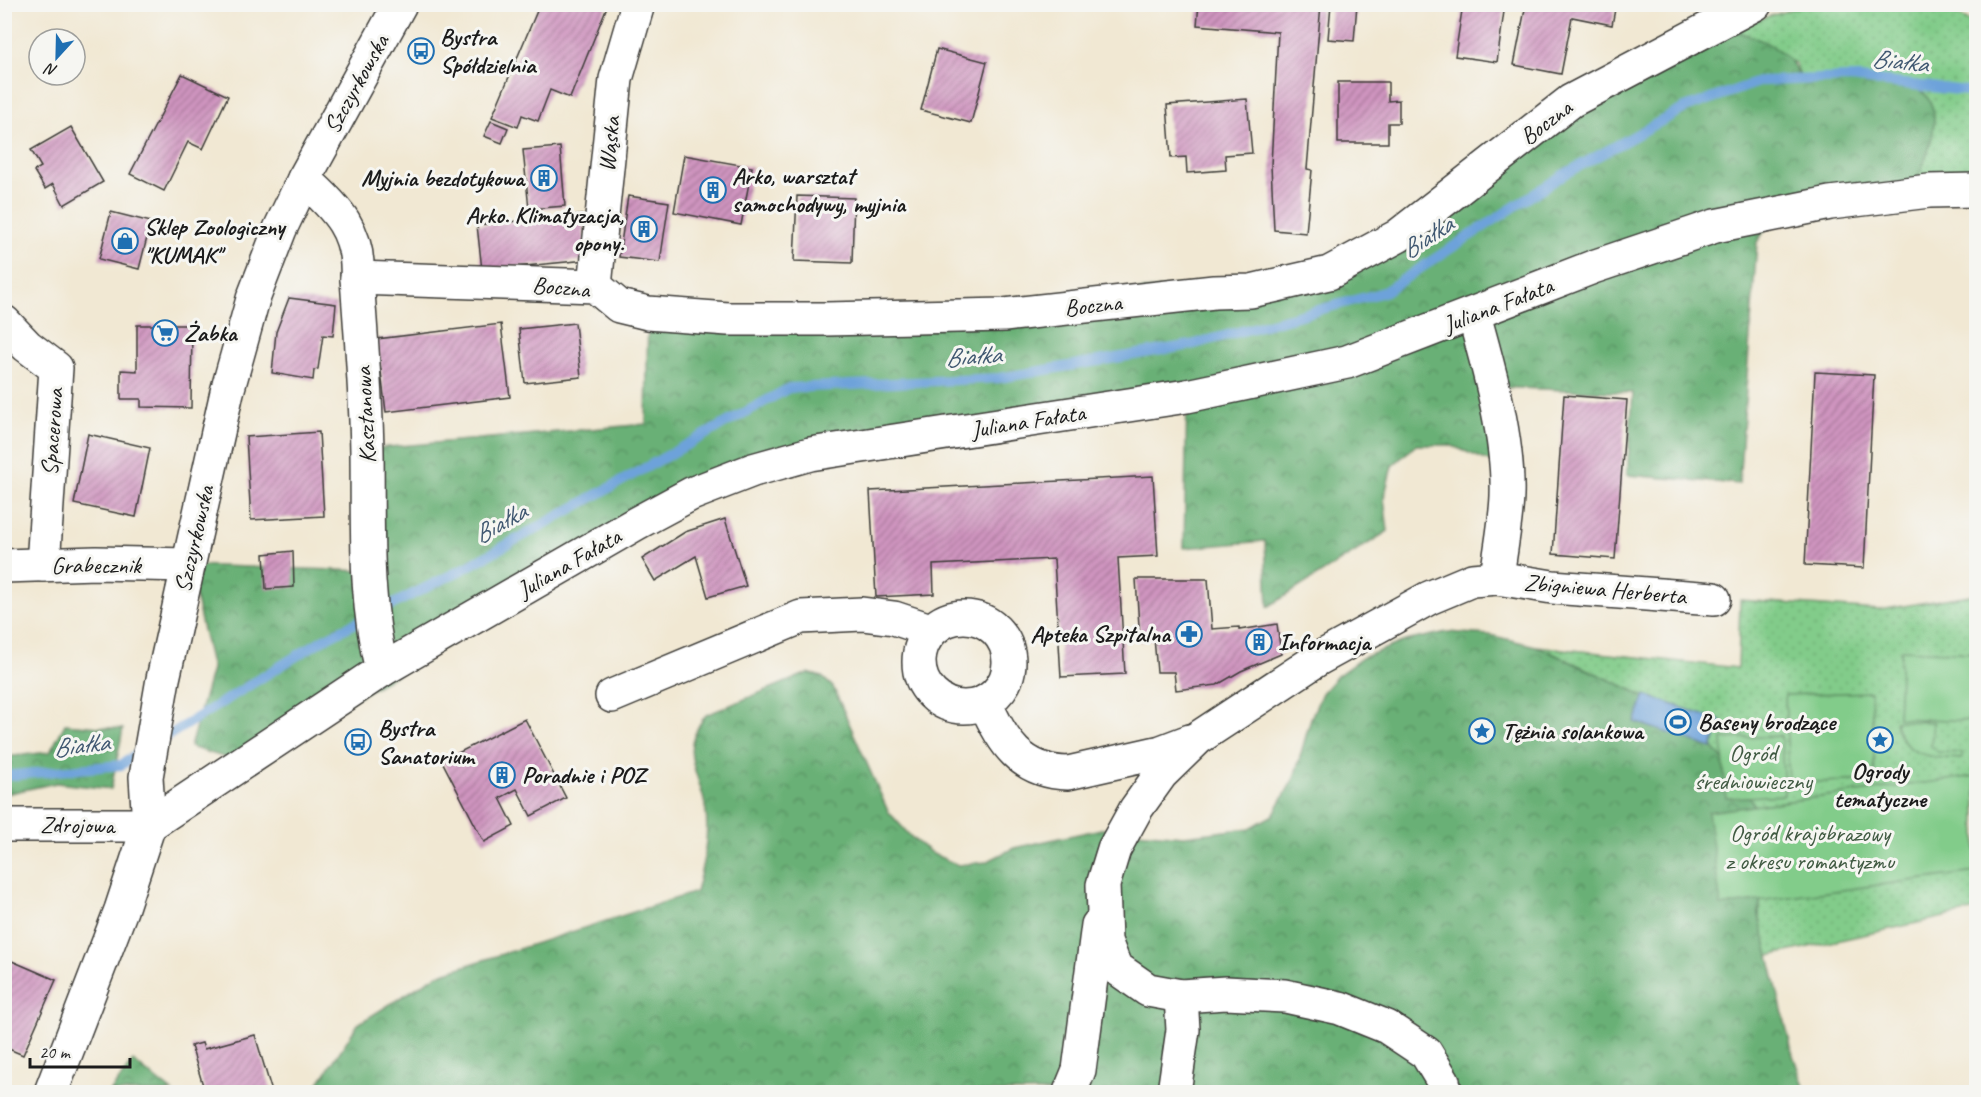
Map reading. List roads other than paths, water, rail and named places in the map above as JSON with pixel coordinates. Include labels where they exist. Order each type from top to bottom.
[{"type":"street","name":"Szczyrkowska","points":[[51,1092],[132,879],[149,825],[147,773],[155,720],[241,337],[280,229],[304,178],[400,4]]},
{"type":"street","name":"Wąska","points":[[595,286],[616,79],[638,4]]},
{"type":"street","name":"Boczna","points":[[357,278],[595,286],[619,306],[648,313],[728,319],[1004,315],[1214,292],[1251,291],[1329,273],[1398,236],[1571,101],[1755,4]]},
{"type":"street","name":"Kasztanowa","points":[[304,178],[345,221],[359,256],[357,278],[367,448],[370,591],[373,635],[382,670]]},
{"type":"street","name":"Juliana Fałata","points":[[149,825],[382,670],[691,494],[753,470],[810,454],[1187,396],[1347,362],[1474,315],[1593,267],[1715,226],[1830,203],[1933,191],[1977,190]]},
{"type":"street","points":[[1474,315],[1494,387],[1505,468],[1507,495],[1497,578]]},
{"type":"street","name":"Spacerowa","points":[[4,322],[27,346],[56,368],[43,565]]},
{"type":"street","name":"Grabecznik","points":[[4,566],[188,565]]},
{"type":"street","name":"Zbigniewa Herberta","points":[[1198,738],[1318,659],[1419,603],[1472,580],[1497,578],[1552,587],[1714,599]]},
{"type":"street","points":[[612,696],[801,617],[862,614],[911,621],[930,630]]},
{"type":"street","points":[[956,617],[972,617],[987,622],[1003,639],[1010,664],[1006,679],[998,692],[985,702],[967,708],[951,706],[937,699],[925,687],[919,672],[918,657],[930,630],[943,621],[956,617]]},
{"type":"street","points":[[985,702],[1001,736],[1014,753],[1025,762],[1054,772],[1068,773],[1161,752],[1198,738]]},
{"type":"street","points":[[1070,1092],[1079,1071],[1103,885],[1114,849],[1136,809],[1161,774],[1198,738]]},
{"type":"street","name":"Zdrojowa","points":[[4,825],[149,825]]},
{"type":"street","points":[[1103,885],[1105,941],[1115,967],[1148,990],[1181,996],[1226,993],[1285,996],[1340,1008],[1387,1027],[1426,1053],[1443,1082],[1445,1092]]},
{"type":"street","points":[[1174,1092],[1183,1030],[1181,996]]},
{"type":"water","name":"Baseny brodzące","points":[[1645,695],[1721,721],[1712,748],[1635,722]]},
{"type":"waterway","name":"Białka","points":[[158,742],[324,639],[465,568],[789,388],[999,378],[1191,345],[1384,292],[1563,175],[1685,108],[1761,81],[1850,78],[1976,92]]},
{"type":"waterway","name":"Białka","points":[[4,776],[121,765],[144,750]]},
{"type":"place","name":"Bystra Spółdzielnia","points":[[421,51]]},
{"type":"place","name":"Myjnia bezdotykowa","points":[[544,178]]},
{"type":"place","name":"Arko, warsztat samochodywy, myjnia","points":[[713,190]]},
{"type":"place","name":"Arko. Klimatyzacja, opony.","points":[[644,229]]},
{"type":"place","name":"Sklep Zoologiczny \"KUMAK\"","points":[[125,241]]},
{"type":"place","name":"Żabka","points":[[165,333]]},
{"type":"place","name":"Apteka Szpitalna","points":[[1189,634]]},
{"type":"place","name":"Informacja","points":[[1259,642]]},
{"type":"place","name":"Baseny brodzące","points":[[1678,722]]},
{"type":"place","name":"Tężnia solankowa","points":[[1482,731]]},
{"type":"place","name":"Ogrody tematyczne","points":[[1880,740]]},
{"type":"place","name":"Bystra Sanatorium","points":[[358,742]]},
{"type":"place","name":"Poradnie i POZ","points":[[502,775]]},
{"type":"park label","name":"Ogród średniowieczny","points":[[1753,767]]},
{"type":"park label","name":"Ogród krajobrazowy z okresu romantyzmu","points":[[1810,847]]}]
